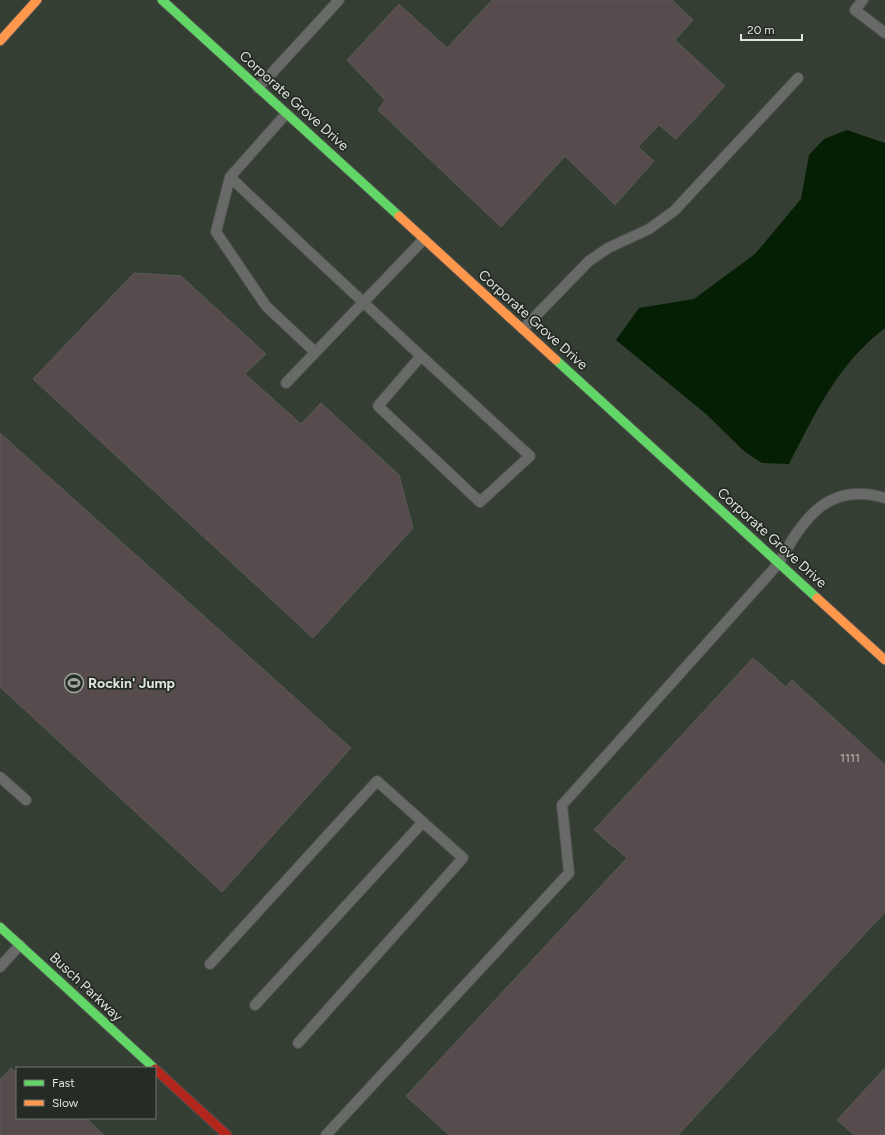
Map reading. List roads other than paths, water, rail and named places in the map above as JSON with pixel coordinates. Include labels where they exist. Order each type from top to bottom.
[{"type":"street","points":[[0,41],[37,0]]},
{"type":"street","name":"Corporate Grove Drive","points":[[162,0],[885,660]]},
{"type":"street","name":"Busch Parkway","points":[[0,927],[152,1067]]},
{"type":"street","name":"Busch Parkway","points":[[156,1071],[227,1135]]},
{"type":"lane","points":[[258,88],[339,0]]},
{"type":"lane","points":[[863,0],[855,10],[885,33]]},
{"type":"lane","points":[[523,329],[589,261],[608,248],[649,229],[674,211],[798,78]]},
{"type":"lane","points":[[286,114],[230,177],[216,232],[266,306],[315,352]]},
{"type":"lane","points":[[230,177],[362,303],[421,356],[530,456],[480,502],[378,406],[421,356]]},
{"type":"lane","points":[[286,383],[424,238]]},
{"type":"lane","points":[[326,1135],[569,873],[562,804],[780,563],[794,535],[813,512],[831,500],[856,492],[885,498]]},
{"type":"lane","points":[[0,777],[26,800]]},
{"type":"lane","points":[[210,964],[377,781],[423,822],[463,858],[298,1043]]},
{"type":"lane","points":[[255,1005],[423,822]]},
{"type":"lane","points":[[0,966],[20,945]]},
{"type":"place","name":"Rockin' Jump","points":[[74,683]]}]
